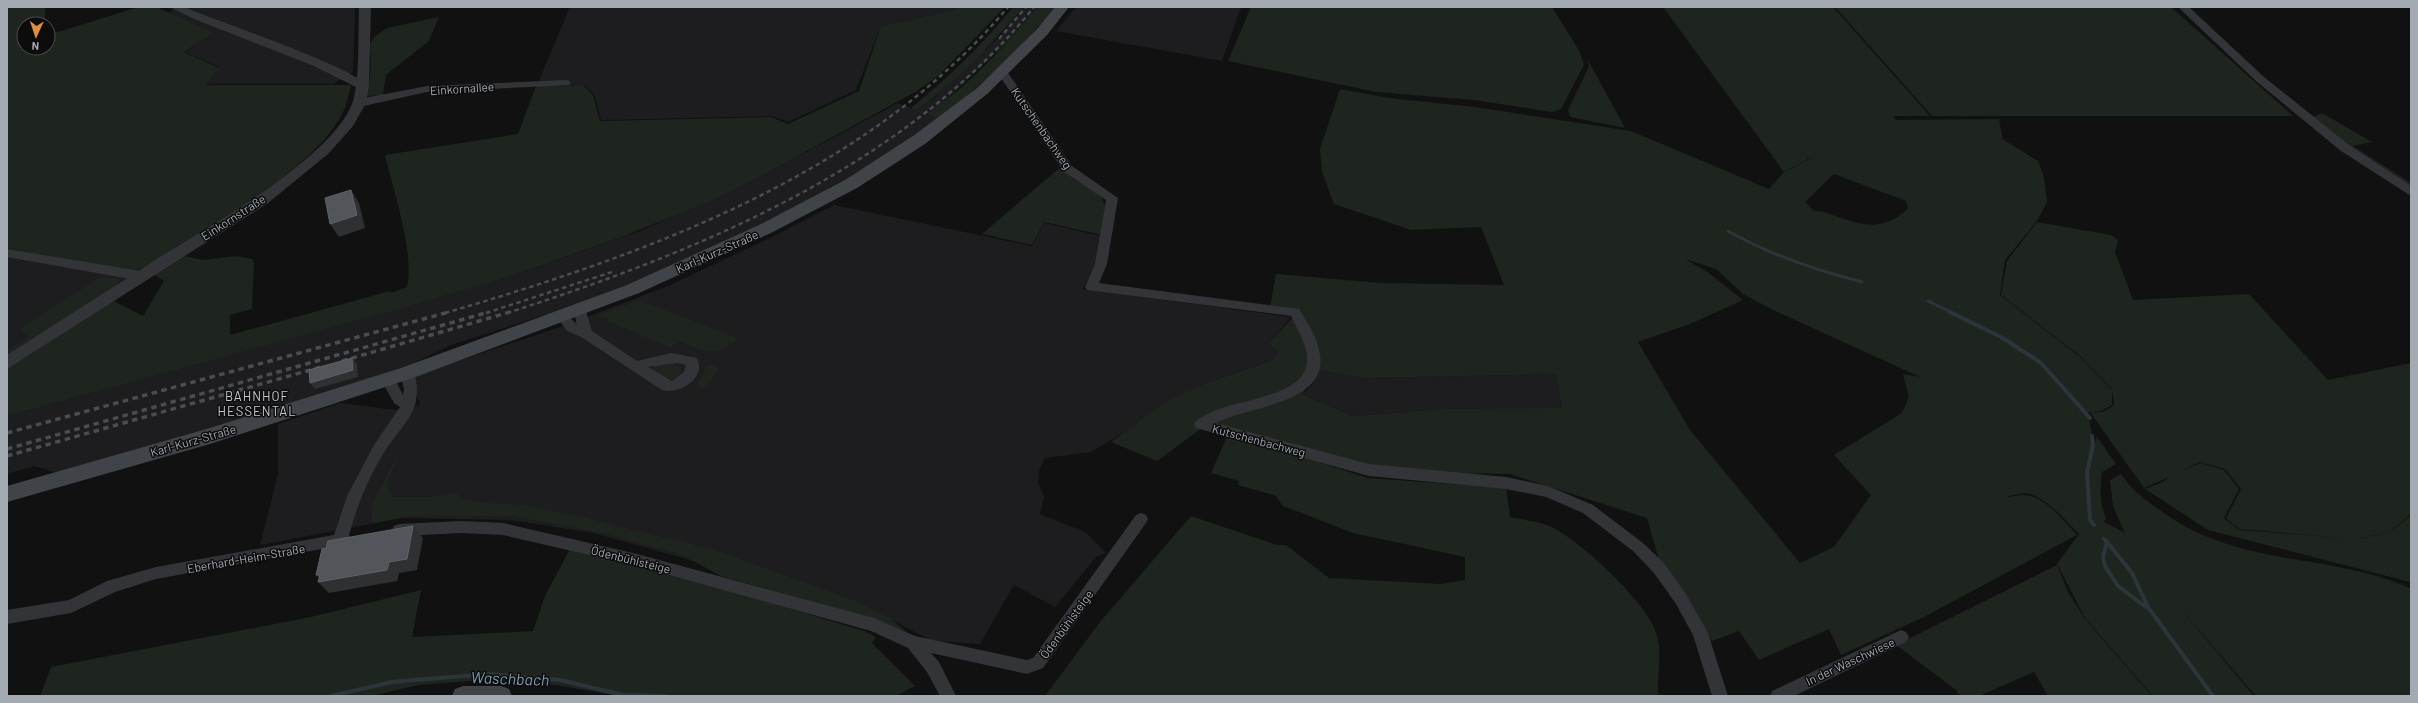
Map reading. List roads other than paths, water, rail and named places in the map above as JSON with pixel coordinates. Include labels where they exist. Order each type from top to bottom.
[{"type":"main road","name":"Karl-Kurz-Straße","points":[[7,494],[206,437],[388,380],[524,328],[633,289],[758,232],[851,184],[919,140],[982,92],[1042,32],[1062,7]]},
{"type":"main road","points":[[463,696],[501,696]]},
{"type":"street","points":[[175,7],[340,73],[362,86]]},
{"type":"street","name":"Einkornstraße","points":[[7,363],[263,199],[323,151],[348,123],[359,103],[362,86],[365,7]]},
{"type":"street","points":[[2183,7],[2260,79],[2309,119],[2345,148],[2411,192]]},
{"type":"street","name":"Kutschenbachweg","points":[[1002,72],[1068,169],[1112,198],[1101,264],[1091,287],[1294,312],[1311,344],[1314,363],[1307,381],[1292,392],[1227,411],[1201,424],[1369,470],[1506,483],[1548,492],[1588,509],[1638,547],[1658,568],[1681,599],[1700,633],[1720,696]]},
{"type":"street","name":"Einkornallee","points":[[359,103],[427,89],[566,82]]},
{"type":"street","points":[[7,252],[141,276]]},
{"type":"street","points":[[579,308],[586,334]]},
{"type":"street","points":[[560,315],[567,325],[586,334],[636,366]]},
{"type":"street","points":[[362,537],[340,541],[352,500],[380,449],[408,406],[415,370]]},
{"type":"street","points":[[388,380],[399,399],[408,406]]},
{"type":"street","name":"Ödenbühlsteige","points":[[383,533],[405,529],[455,527],[502,529],[637,560],[874,625],[913,643],[973,654],[1027,667],[1038,662],[1141,519]]},
{"type":"street","name":"Eberhard-Heim-Straße","points":[[7,617],[71,606],[112,586],[156,573],[340,541]]},
{"type":"street","name":"In der Waschwiese","points":[[1778,696],[1901,637]]},
{"type":"street","name":"Ödenbühlsteige","points":[[913,643],[933,667],[948,696]]},
{"type":"waterway","points":[[1728,231],[1776,255],[1862,282]]},
{"type":"waterway","points":[[1928,301],[1953,313]]},
{"type":"waterway","points":[[1950,312],[2001,337],[2041,363],[2090,418]]},
{"type":"waterway","points":[[2092,436],[2093,445],[2087,472],[2090,520],[2094,525]]},
{"type":"waterway","points":[[2104,539],[2107,542]]},
{"type":"waterway","points":[[2107,542],[2132,573],[2149,609]]},
{"type":"waterway","points":[[2107,542],[2103,557],[2105,566],[2118,586],[2150,610],[2213,696]]},
{"type":"waterway","name":"Waschbach","points":[[331,696],[392,682],[488,674],[560,680],[623,695],[666,696]]},
{"type":"railway","points":[[445,313],[522,290],[600,264],[676,234],[750,200],[822,162],[889,117],[952,66],[1008,7]]},
{"type":"railway","points":[[999,39],[1026,7]]},
{"type":"railway","points":[[510,312],[579,289],[652,262],[724,232],[794,197],[861,158],[924,114],[982,64],[1034,7]]},
{"type":"railway","points":[[486,313],[612,272]]},
{"type":"railway","points":[[7,433],[449,312]]},
{"type":"railway","points":[[7,449],[489,312]]},
{"type":"railway","points":[[342,361],[510,312]]},
{"type":"railway","points":[[7,456],[321,367]]},
{"type":"district","name":"BAHNHOF HESSENTAL","points":[[257,404]]}]
